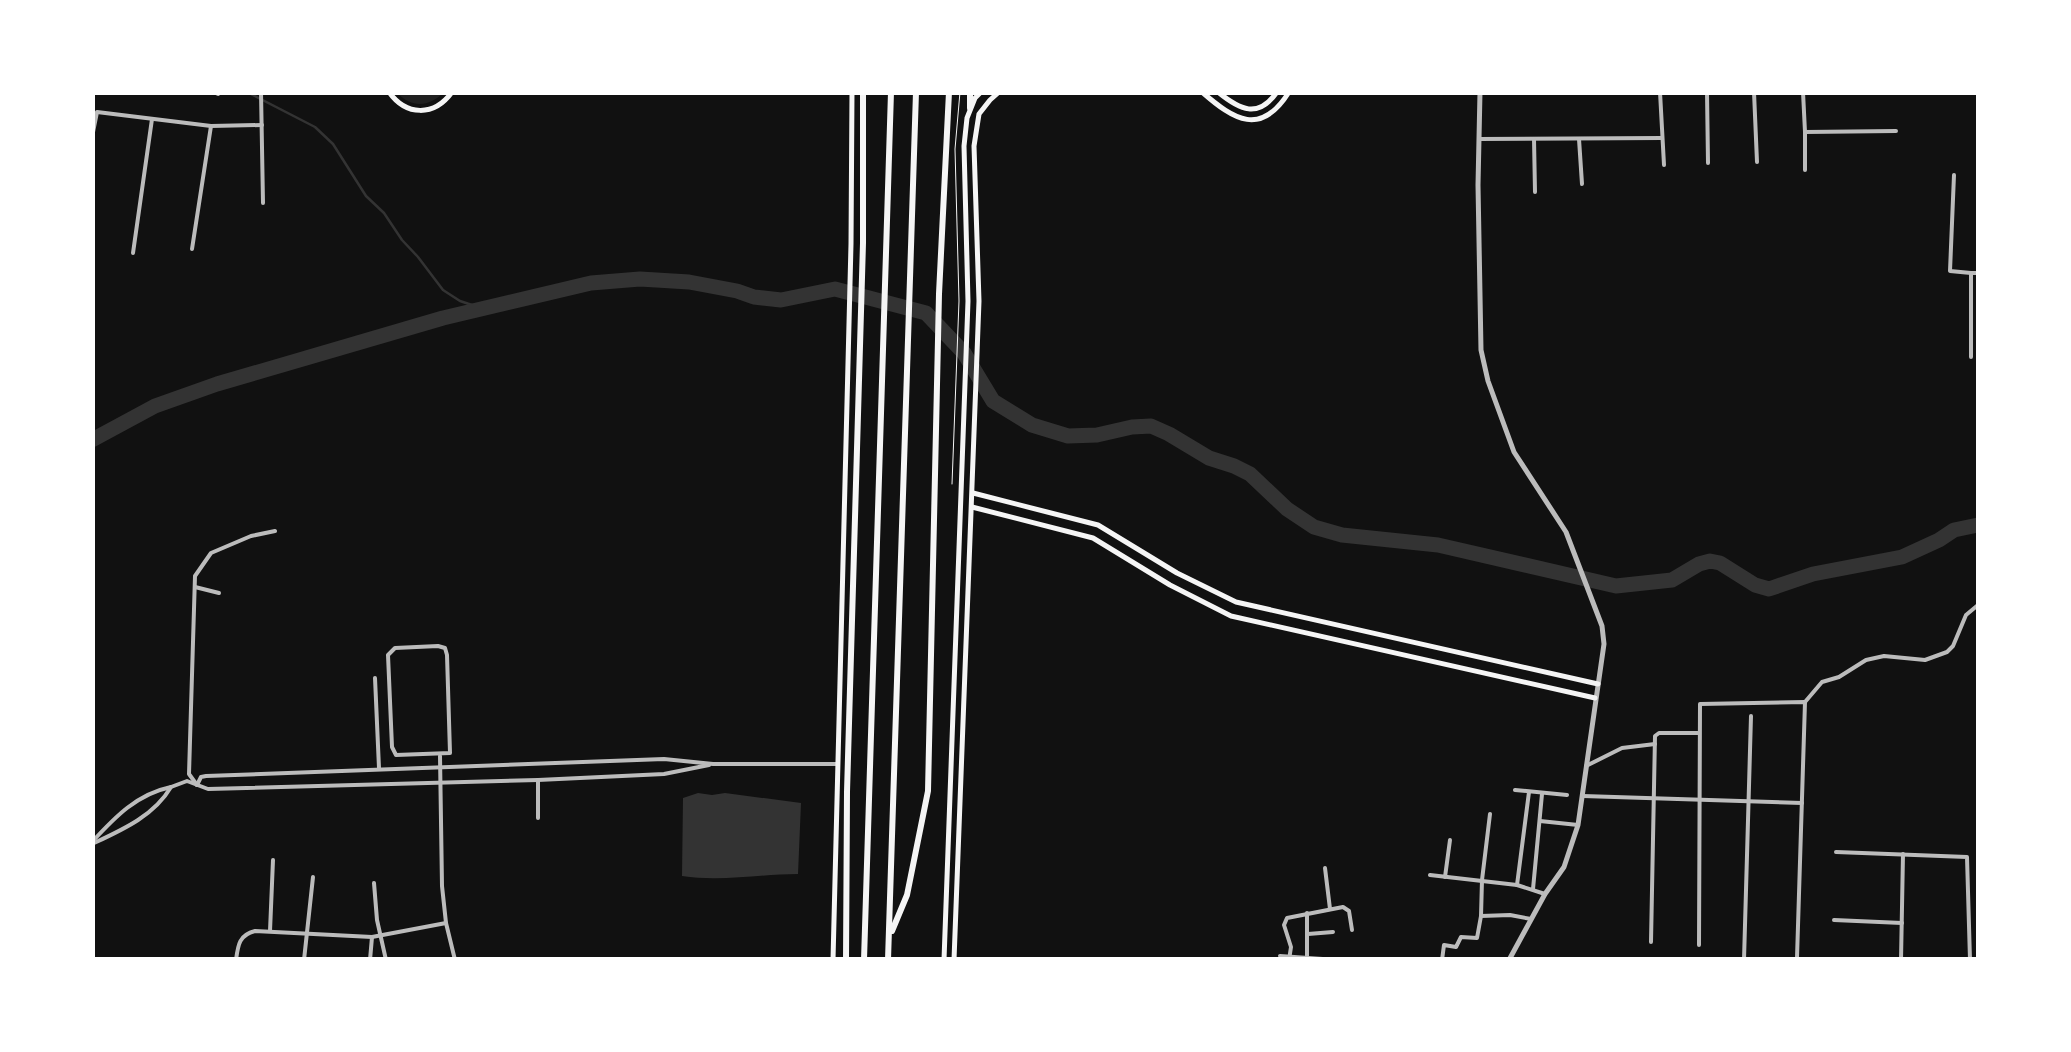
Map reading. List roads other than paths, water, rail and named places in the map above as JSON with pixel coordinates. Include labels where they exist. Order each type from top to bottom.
[{"type":"highway","points":[[846,960],[863,92]]},
{"type":"highway","points":[[864,960],[891,92]]},
{"type":"highway","points":[[888,960],[916,92]]},
{"type":"highway","points":[[889,938],[907,895],[928,791],[939,294],[949,92]]},
{"type":"highway","points":[[970,92],[970,108]]},
{"type":"main road","points":[[388,92],[404,107],[424,111],[452,93]]},
{"type":"main road","points":[[833,960],[852,92]]},
{"type":"main road","points":[[944,960],[968,301],[963,160],[970,108],[980,92]]},
{"type":"main road","points":[[954,960],[980,302],[975,132],[979,114],[999,92]]},
{"type":"main road","points":[[1202,92],[1230,116],[1258,120],[1273,113],[1289,92]]},
{"type":"main road","points":[[1218,92],[1236,106],[1254,110],[1267,104],[1277,92]]},
{"type":"main road","points":[[973,493],[1098,525],[1177,573],[1236,602],[1598,684]]},
{"type":"main road","points":[[972,507],[1093,538],[1170,586],[1231,616],[1596,698]]},
{"type":"street","points":[[261,92],[263,203]]},
{"type":"street","points":[[1480,92],[1481,350],[1514,452],[1566,532],[1602,626],[1604,644],[1570,856],[1508,960]]},
{"type":"street","points":[[1660,92],[1664,165]]},
{"type":"street","points":[[1708,92],[1708,163]]},
{"type":"street","points":[[1754,92],[1757,162]]},
{"type":"street","points":[[1804,92],[1805,170]]},
{"type":"street","points":[[92,137],[96,112],[211,126],[262,126]]},
{"type":"street","points":[[133,253],[152,119]]},
{"type":"street","points":[[192,249],[211,126]]},
{"type":"street","points":[[1804,132],[1896,131]]},
{"type":"street","points":[[1579,138],[1582,184]]},
{"type":"street","points":[[1480,139],[1662,138]]},
{"type":"street","points":[[1534,139],[1535,192]]},
{"type":"street","points":[[1954,175],[1950,272],[1978,273]]},
{"type":"street","points":[[1971,273],[1972,357]]},
{"type":"street","points":[[198,785],[189,774],[195,576],[211,553],[250,536],[275,531]]},
{"type":"street","points":[[195,587],[219,593]]},
{"type":"street","points":[[1797,958],[1805,702],[1822,682],[1866,660],[1884,656],[1926,660],[1947,652],[1966,615],[1978,605]]},
{"type":"street","points":[[438,646],[446,651],[451,748],[448,754],[426,755],[401,756],[393,750],[387,660],[395,648],[438,646]]},
{"type":"street","points":[[375,678],[379,770]]},
{"type":"street","points":[[1698,945],[1700,704],[1805,702]]},
{"type":"street","points":[[1744,960],[1752,716]]},
{"type":"street","points":[[1651,942],[1655,736],[1700,732]]},
{"type":"street","points":[[1586,766],[1622,748],[1654,744]]},
{"type":"street","points":[[426,755],[426,768]]},
{"type":"street","points":[[440,755],[442,886],[456,960]]},
{"type":"street","points":[[198,785],[198,780],[206,776],[664,759],[713,764],[838,764]]},
{"type":"street","points":[[92,843],[112,821],[152,791],[188,781],[208,789],[538,780],[664,774],[713,764]]},
{"type":"street","points":[[357,771],[358,784]]},
{"type":"street","points":[[274,774],[274,787]]},
{"type":"street","points":[[538,780],[538,818]]},
{"type":"street","points":[[92,843],[144,816],[162,803],[171,787]]},
{"type":"street","points":[[1516,790],[1566,796]]},
{"type":"street","points":[[1516,885],[1529,792]]},
{"type":"street","points":[[1533,889],[1542,794]]},
{"type":"street","points":[[1582,796],[1802,802]]},
{"type":"street","points":[[1442,960],[1444,945],[1456,947],[1461,937],[1478,938],[1490,814]]},
{"type":"street","points":[[1540,821],[1578,825]]},
{"type":"street","points":[[1445,877],[1450,840]]},
{"type":"street","points":[[1836,852],[1967,856],[1970,960]]},
{"type":"street","points":[[1902,960],[1903,854]]},
{"type":"street","points":[[270,931],[273,860]]},
{"type":"street","points":[[1325,868],[1330,909]]},
{"type":"street","points":[[1430,875],[1516,885],[1544,894]]},
{"type":"street","points":[[304,960],[313,877]]},
{"type":"street","points":[[374,883],[386,960]]},
{"type":"street","points":[[1290,958],[1284,921],[1289,917],[1348,909],[1352,930]]},
{"type":"street","points":[[1306,912],[1307,958]]},
{"type":"street","points":[[1481,916],[1531,919]]},
{"type":"street","points":[[1834,920],[1902,923]]},
{"type":"street","points":[[236,960],[238,945],[247,933],[372,937],[446,922]]},
{"type":"street","points":[[1969,930],[1978,930]]},
{"type":"street","points":[[1308,934],[1333,932]]},
{"type":"street","points":[[370,960],[372,937]]},
{"type":"street","points":[[1280,956],[1336,960]]},
{"type":"waterway","points":[[247,92],[315,127],[333,144],[366,196],[384,213],[443,290],[484,309]]},
{"type":"waterway","points":[[92,440],[155,406],[217,384],[443,318],[591,283],[640,279],[689,282],[781,300],[835,289],[926,313],[964,353],[993,401],[1032,425],[1068,436],[1151,426],[1209,458],[1250,474],[1287,509],[1314,527],[1342,535],[1438,545],[1616,586],[1672,580],[1710,561],[1769,589],[1813,574],[1902,557],[1954,530],[1978,525]]}]
